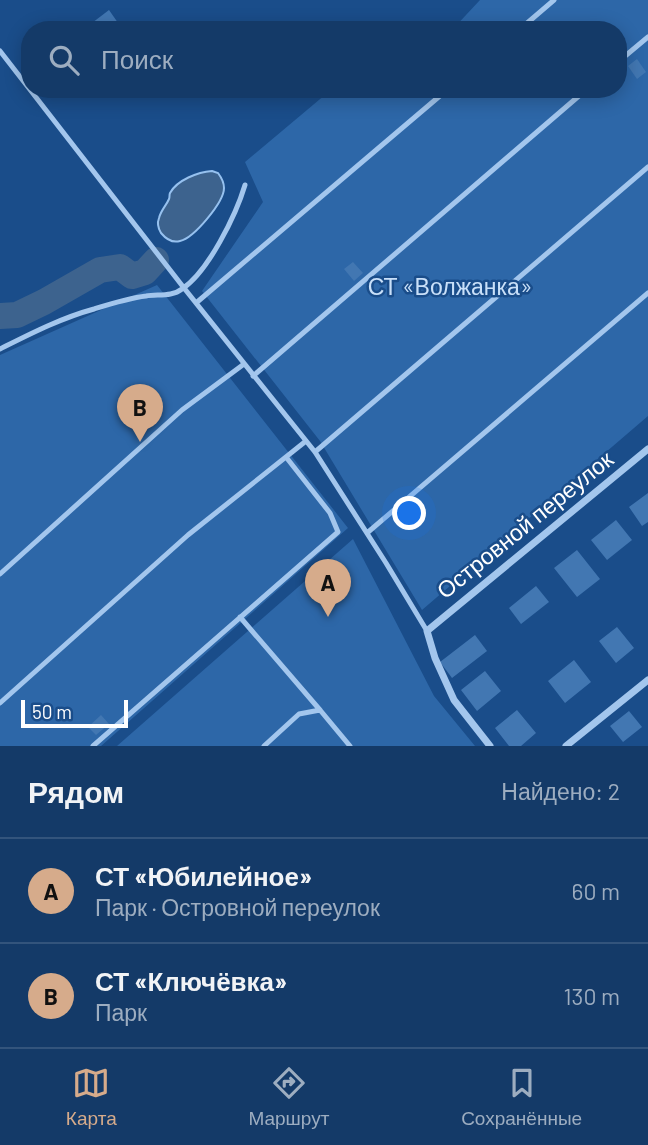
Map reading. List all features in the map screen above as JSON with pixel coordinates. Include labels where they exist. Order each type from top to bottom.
[{"type":"street","name":"Островной переулок","points":[[426,631],[648,449]]},
{"type":"street","points":[[426,631],[454,700],[490,746]]},
{"type":"street","points":[[566,746],[648,680]]},
{"type":"lane","points":[[530,21],[554,0]]},
{"type":"lane","points":[[627,54],[648,37]]},
{"type":"lane","points":[[0,51],[21,78]]},
{"type":"lane","points":[[36,98],[306,441],[367,533],[426,631]]},
{"type":"lane","points":[[196,303],[437,98]]},
{"type":"lane","points":[[253,376],[577,98]]},
{"type":"lane","points":[[314,452],[648,167]]},
{"type":"lane","points":[[0,349],[51,324],[91,309],[145,296],[175,294],[184,288],[198,275],[221,239],[240,202],[245,185]]},
{"type":"lane","points":[[367,533],[648,293]]},
{"type":"lane","points":[[0,574],[182,410],[244,364]]},
{"type":"lane","points":[[0,702],[188,535],[306,441]]},
{"type":"lane","points":[[93,746],[338,532],[330,513],[286,457]]},
{"type":"lane","points":[[240,617],[350,746]]},
{"type":"lane","points":[[264,746],[299,714],[320,710]]},
{"type":"green space","name":"СТ «Волжанка»","points":[[480,0],[648,0],[648,416],[422,610],[320,441],[202,291],[263,202],[245,162],[321,98],[627,98],[627,21],[460,21]]},
{"type":"green space","points":[[157,285],[348,528],[101,746],[0,746],[0,355]]},
{"type":"green space","points":[[353,539],[434,696],[475,746],[117,746]]},
{"type":"shaded area","points":[[212,171],[218,173],[224,188],[214,210],[200,227],[186,238],[177,241],[167,239],[161,233],[158,222],[173,188],[188,178]]},
{"type":"building","points":[[109,10],[117,21],[95,21]]},
{"type":"building","points":[[637,59],[646,72],[637,79],[628,66]]},
{"type":"building","points":[[353,262],[363,273],[354,281],[344,269]]},
{"type":"building","points":[[648,493],[648,522],[642,526],[629,507]]},
{"type":"building","points":[[616,520],[632,540],[607,560],[591,540]]},
{"type":"building","points":[[577,550],[600,579],[577,597],[554,568]]},
{"type":"building","points":[[536,586],[549,602],[521,624],[509,608]]},
{"type":"building","points":[[617,627],[634,648],[616,663],[599,641]]},
{"type":"building","points":[[475,635],[487,651],[452,678],[440,662]]},
{"type":"building","points":[[574,660],[591,682],[565,703],[548,681]]},
{"type":"building","points":[[485,671],[501,691],[477,711],[461,690]]},
{"type":"building","points":[[517,710],[536,733],[521,746],[509,746],[495,728]]},
{"type":"building","points":[[629,711],[642,727],[623,742],[610,726]]},
{"type":"building","points":[[101,715],[109,724],[96,735],[88,727]]},
{"type":"waterway","points":[[0,316],[17,315],[100,270],[120,267],[132,276],[145,272],[156,260]]},
{"type":"place","name":"СТ «Ключёвка»","points":[[140,442]]},
{"type":"place","name":"СТ «Юбилейное»","points":[[328,617]]}]
